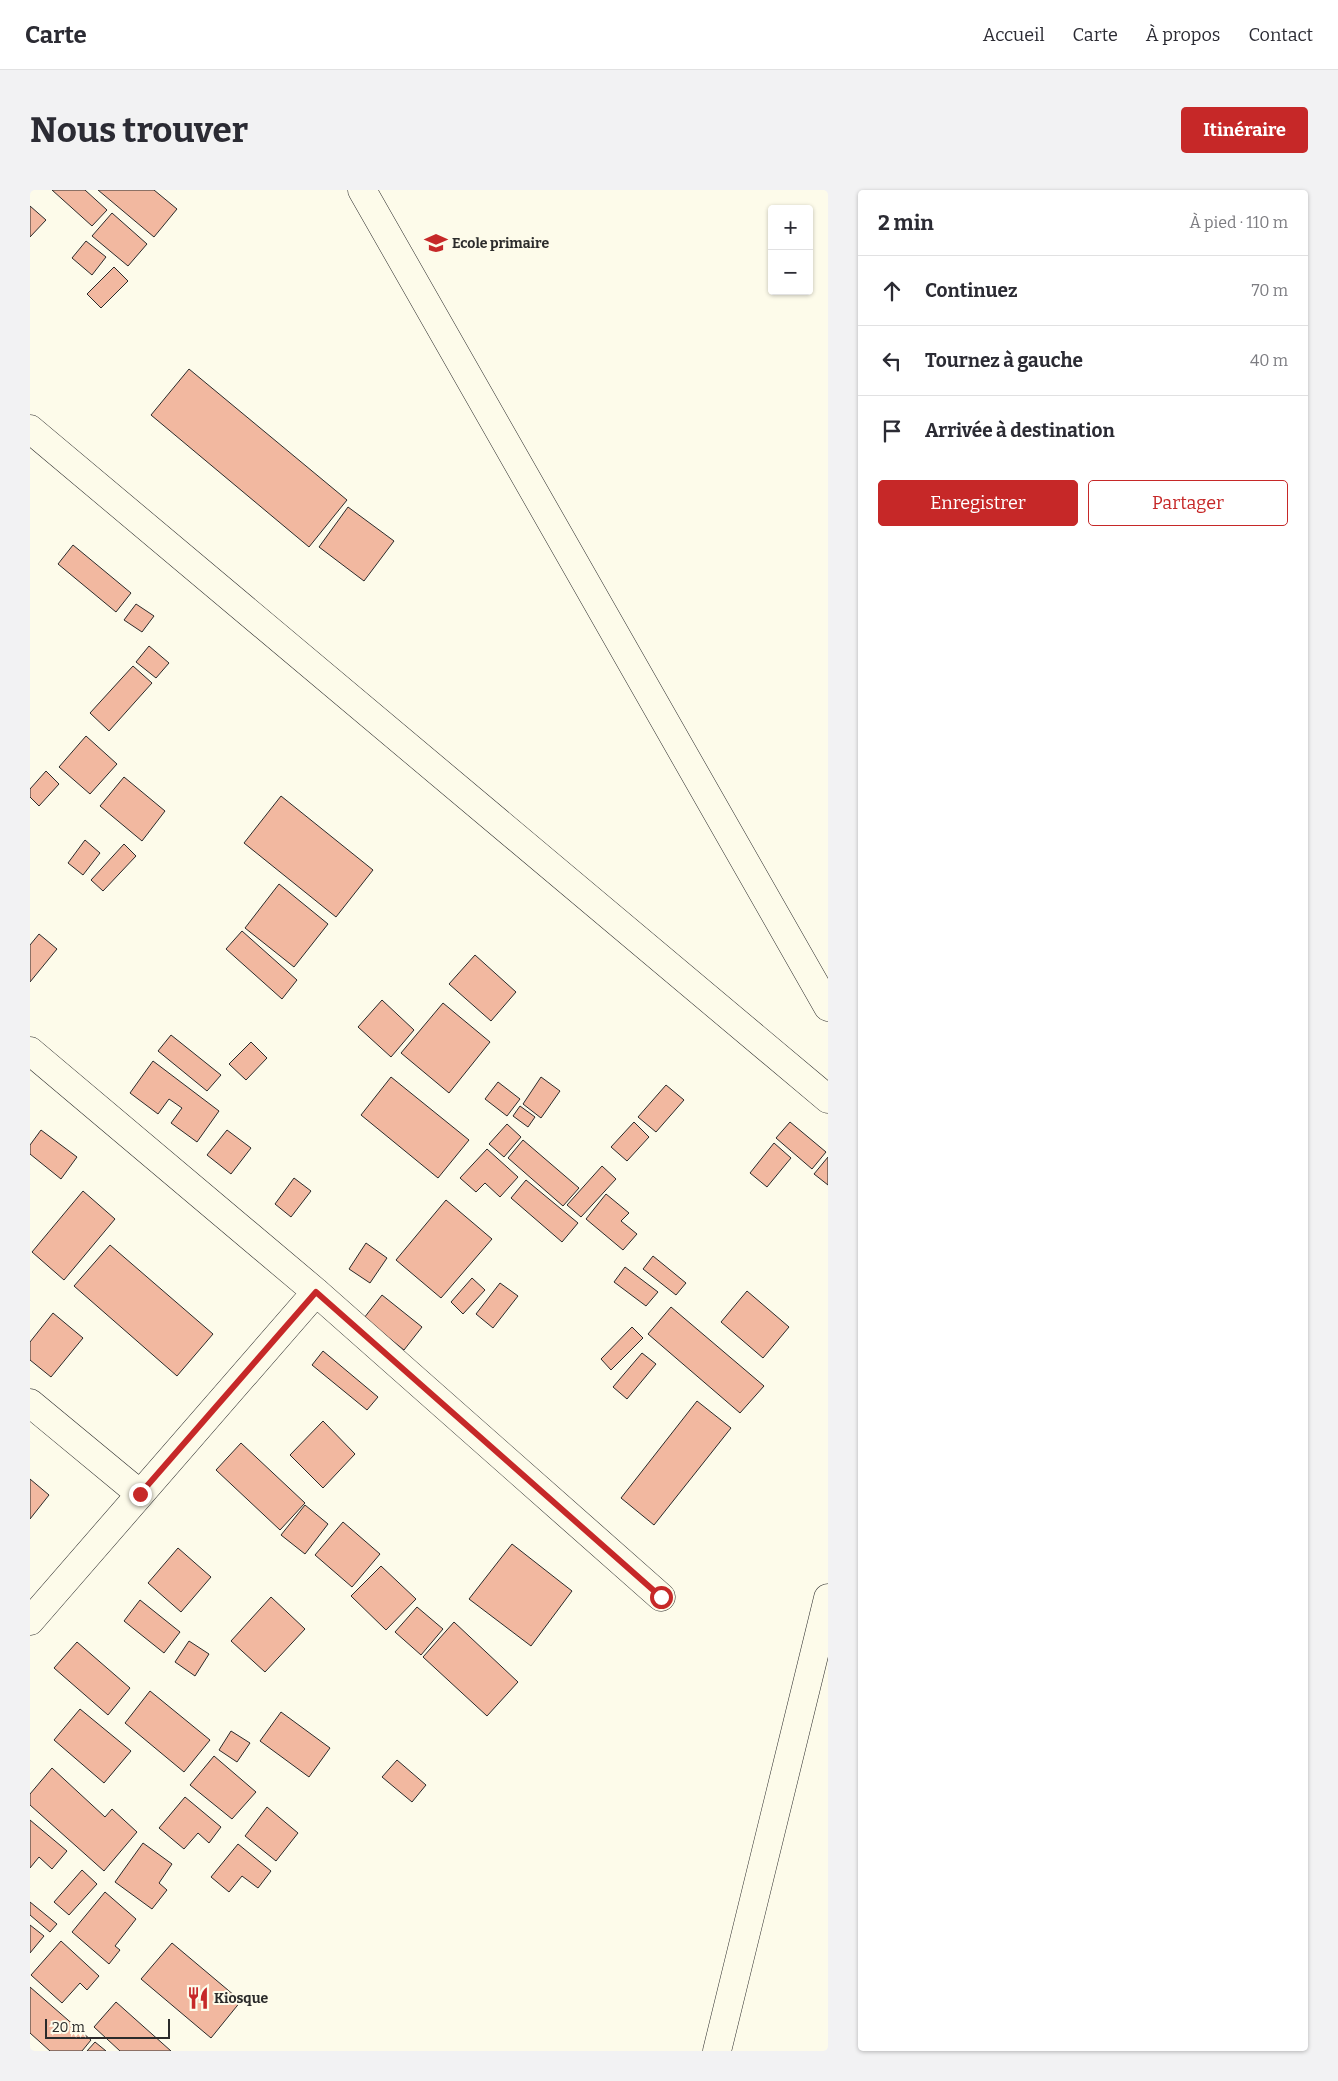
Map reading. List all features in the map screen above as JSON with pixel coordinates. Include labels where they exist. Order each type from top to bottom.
[{"type":"street","points":[[362,190],[828,1006]]},
{"type":"street","points":[[30,429],[828,1099]]},
{"type":"street","points":[[30,1051],[316,1292],[661,1597]]},
{"type":"street","points":[[30,1621],[316,1292]]},
{"type":"street","points":[[30,1402],[140,1494]]},
{"type":"street","points":[[717,2051],[828,1598]]},
{"type":"building","points":[[52,190],[85,190],[107,210],[92,226]]},
{"type":"building","points":[[98,190],[154,190],[177,209],[154,237]]},
{"type":"building","points":[[30,206],[46,220],[30,237]]},
{"type":"building","points":[[112,213],[147,244],[128,266],[92,236]]},
{"type":"building","points":[[86,241],[106,257],[92,275],[72,258]]},
{"type":"building","points":[[114,267],[128,281],[101,308],[87,294]]},
{"type":"building","points":[[189,369],[347,500],[309,547],[151,415]]},
{"type":"building","points":[[348,507],[394,541],[364,581],[319,547]]},
{"type":"building","points":[[73,545],[131,593],[116,612],[58,564]]},
{"type":"building","points":[[136,604],[154,616],[142,632],[124,620]]},
{"type":"building","points":[[149,646],[169,663],[156,678],[136,662]]},
{"type":"building","points":[[133,666],[152,683],[109,731],[90,713]]},
{"type":"building","points":[[86,736],[117,764],[90,794],[59,767]]},
{"type":"building","points":[[46,771],[59,784],[39,806],[30,797],[30,789]]},
{"type":"building","points":[[124,777],[165,811],[142,841],[100,806]]},
{"type":"building","points":[[281,796],[373,870],[336,917],[244,843]]},
{"type":"building","points":[[85,840],[100,853],[83,875],[68,863]]},
{"type":"building","points":[[124,844],[136,856],[103,891],[91,880]]},
{"type":"building","points":[[279,884],[328,924],[294,967],[245,928]]},
{"type":"building","points":[[242,931],[297,980],[282,999],[226,949]]},
{"type":"building","points":[[39,934],[57,949],[30,982],[30,945]]},
{"type":"building","points":[[475,955],[516,992],[491,1021],[449,984]]},
{"type":"building","points":[[382,1000],[414,1030],[391,1057],[358,1027]]},
{"type":"building","points":[[443,1003],[490,1042],[449,1093],[401,1053]]},
{"type":"building","points":[[171,1035],[221,1075],[207,1091],[158,1051]]},
{"type":"building","points":[[251,1042],[267,1058],[246,1080],[229,1064]]},
{"type":"building","points":[[153,1061],[219,1111],[197,1142],[171,1123],[182,1108],[169,1099],[158,1114],[130,1093]]},
{"type":"building","points":[[391,1077],[469,1140],[438,1178],[361,1115]]},
{"type":"building","points":[[541,1077],[560,1091],[541,1118],[523,1104]]},
{"type":"building","points":[[498,1082],[520,1099],[507,1116],[485,1099]]},
{"type":"building","points":[[666,1085],[684,1100],[656,1132],[638,1117]]},
{"type":"building","points":[[520,1106],[535,1117],[528,1127],[513,1116]]},
{"type":"building","points":[[634,1122],[649,1137],[627,1161],[611,1147]]},
{"type":"building","points":[[790,1122],[826,1152],[812,1169],[776,1138]]},
{"type":"building","points":[[507,1124],[521,1137],[504,1157],[489,1144]]},
{"type":"building","points":[[41,1130],[77,1157],[61,1179],[30,1154],[30,1145]]},
{"type":"building","points":[[227,1130],[251,1148],[231,1174],[207,1155]]},
{"type":"building","points":[[523,1140],[579,1188],[563,1206],[508,1158]]},
{"type":"building","points":[[774,1143],[791,1158],[767,1187],[750,1173]]},
{"type":"building","points":[[487,1149],[518,1177],[500,1197],[485,1183],[476,1192],[460,1178]]},
{"type":"building","points":[[828,1157],[828,1185],[814,1174]]},
{"type":"building","points":[[602,1166],[616,1179],[581,1217],[567,1205]]},
{"type":"building","points":[[294,1178],[311,1191],[291,1217],[275,1204]]},
{"type":"building","points":[[526,1180],[578,1223],[562,1242],[511,1198]]},
{"type":"building","points":[[83,1191],[115,1219],[64,1280],[32,1252]]},
{"type":"building","points":[[606,1194],[629,1213],[621,1221],[637,1234],[623,1250],[586,1219]]},
{"type":"building","points":[[446,1200],[492,1239],[441,1298],[396,1260]]},
{"type":"building","points":[[366,1243],[387,1258],[370,1283],[349,1269]]},
{"type":"building","points":[[110,1245],[213,1334],[177,1376],[74,1286]]},
{"type":"building","points":[[653,1256],[686,1283],[676,1295],[643,1269]]},
{"type":"building","points":[[625,1267],[658,1292],[646,1306],[614,1282]]},
{"type":"building","points":[[472,1278],[485,1290],[463,1314],[451,1302]]},
{"type":"building","points":[[500,1283],[518,1296],[493,1328],[476,1314]]},
{"type":"building","points":[[747,1291],[789,1327],[763,1358],[721,1322]]},
{"type":"building","points":[[382,1295],[422,1327],[404,1350],[364,1318]]},
{"type":"building","points":[[671,1307],[764,1386],[740,1413],[648,1334]]},
{"type":"building","points":[[53,1313],[83,1338],[51,1377],[30,1360],[30,1342]]},
{"type":"building","points":[[632,1327],[643,1338],[611,1370],[601,1359]]},
{"type":"building","points":[[323,1351],[378,1397],[367,1410],[312,1365]]},
{"type":"building","points":[[642,1353],[656,1364],[627,1399],[613,1387]]},
{"type":"building","points":[[697,1401],[731,1428],[654,1525],[621,1498]]},
{"type":"building","points":[[323,1421],[355,1454],[323,1488],[290,1455]]},
{"type":"building","points":[[241,1443],[305,1503],[280,1530],[216,1470]]},
{"type":"building","points":[[30,1479],[49,1495],[30,1519]]},
{"type":"building","points":[[305,1505],[328,1524],[305,1554],[281,1535]]},
{"type":"building","points":[[343,1522],[380,1554],[352,1587],[315,1555]]},
{"type":"building","points":[[512,1544],[572,1591],[531,1646],[469,1599]]},
{"type":"building","points":[[178,1548],[211,1577],[181,1612],[148,1583]]},
{"type":"building","points":[[381,1566],[416,1599],[386,1630],[351,1596]]},
{"type":"building","points":[[271,1597],[305,1629],[265,1672],[231,1641]]},
{"type":"building","points":[[140,1600],[180,1632],[164,1653],[124,1621]]},
{"type":"building","points":[[417,1607],[443,1629],[421,1655],[395,1632]]},
{"type":"building","points":[[454,1622],[518,1682],[487,1716],[423,1657]]},
{"type":"building","points":[[189,1641],[209,1654],[195,1676],[175,1662]]},
{"type":"building","points":[[77,1642],[130,1688],[108,1715],[54,1668]]},
{"type":"building","points":[[150,1691],[210,1740],[184,1772],[125,1723]]},
{"type":"building","points":[[80,1709],[131,1751],[104,1783],[54,1740]]},
{"type":"building","points":[[281,1712],[330,1748],[309,1777],[260,1741]]},
{"type":"building","points":[[231,1731],[250,1743],[237,1762],[219,1750]]},
{"type":"building","points":[[214,1756],[256,1792],[232,1819],[190,1785]]},
{"type":"building","points":[[397,1760],[426,1785],[412,1802],[382,1777]]},
{"type":"building","points":[[52,1768],[105,1817],[112,1809],[137,1832],[104,1871],[30,1805],[30,1794]]},
{"type":"building","points":[[185,1797],[221,1827],[209,1843],[198,1833],[184,1849],[159,1828]]},
{"type":"building","points":[[267,1807],[298,1833],[276,1861],[245,1836]]},
{"type":"building","points":[[30,1820],[67,1851],[52,1869],[39,1857],[30,1868]]},
{"type":"building","points":[[143,1843],[172,1864],[159,1883],[167,1890],[152,1909],[115,1882]]},
{"type":"building","points":[[238,1844],[271,1871],[258,1888],[242,1876],[229,1892],[211,1877]]},
{"type":"building","points":[[82,1870],[97,1884],[69,1915],[54,1902]]},
{"type":"building","points":[[105,1892],[136,1919],[115,1946],[120,1950],[109,1964],[72,1932]]},
{"type":"building","points":[[30,1902],[57,1924],[50,1932],[30,1915]]},
{"type":"building","points":[[30,1925],[44,1936],[30,1953]]},
{"type":"building","points":[[61,1941],[99,1976],[87,1990],[80,1983],[62,2003],[31,1975]]},
{"type":"building","points":[[172,1943],[241,2001],[211,2038],[141,1979]]},
{"type":"building","points":[[30,1987],[91,2040],[82,2051],[50,2051],[30,2033]]},
{"type":"building","points":[[116,2002],[171,2051],[120,2051],[94,2027]]},
{"type":"building","points":[[95,2042],[106,2051],[87,2051]]},
{"type":"place","name":"Ecole primaire","points":[[436,243]]},
{"type":"place","name":"Kiosque","points":[[198,1998]]},
{"type":"route","points":[[140,1494],[316,1292],[661,1597]]}]
